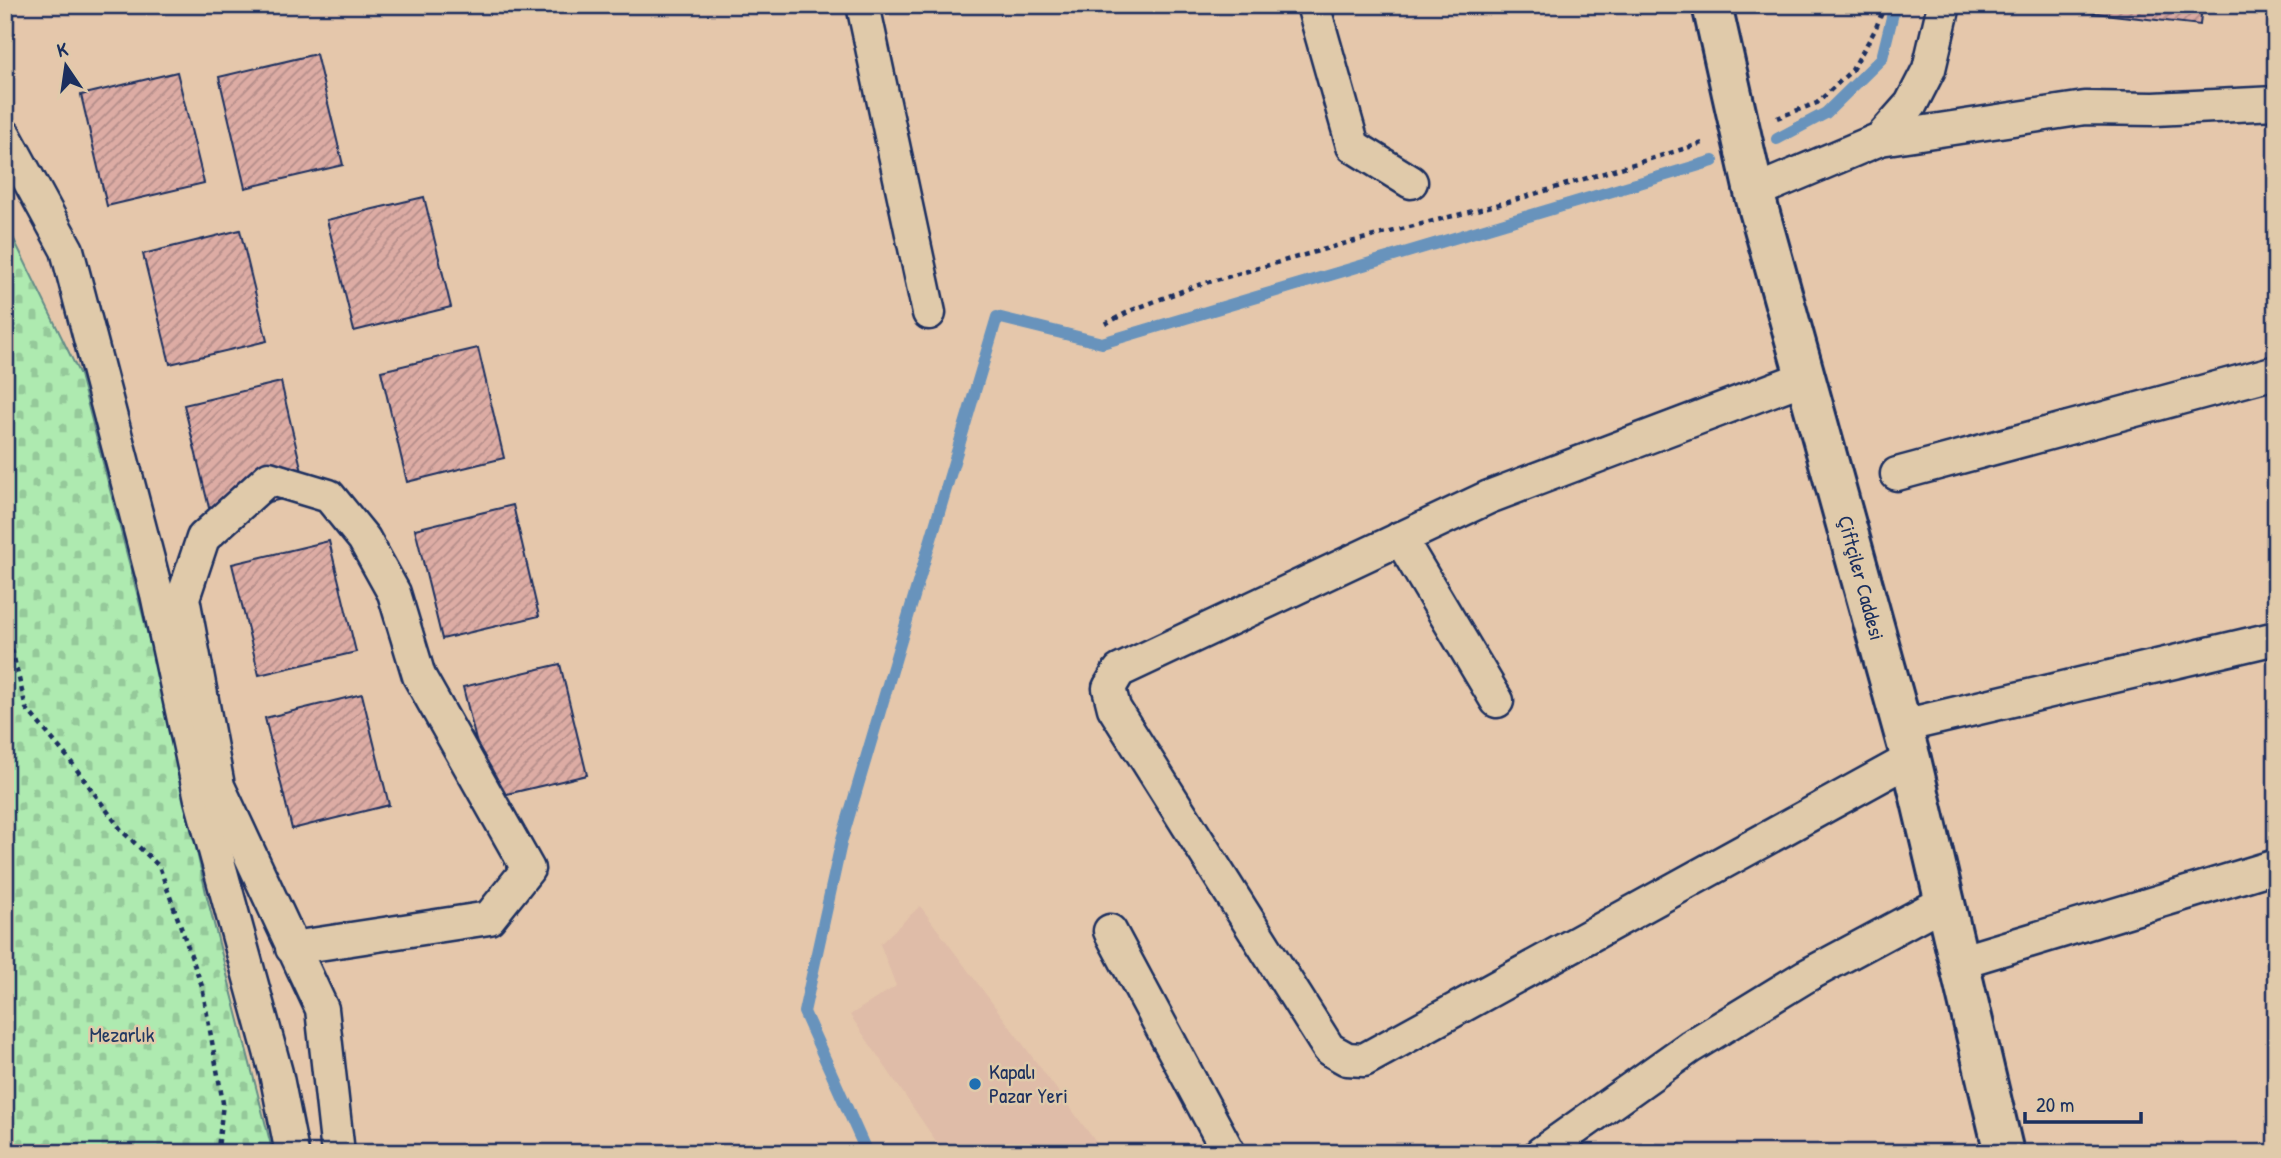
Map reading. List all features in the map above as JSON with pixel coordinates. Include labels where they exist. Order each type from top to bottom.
[{"type":"street","points":[[863,5],[929,313]]},
{"type":"street","points":[[1313,5],[1353,146],[1410,183]]},
{"type":"street","name":"Çiftçiler Caddesi","points":[[1712,5],[1754,192],[1906,742],[2004,1153]]},
{"type":"street","points":[[1880,139],[1911,104],[1929,69],[1944,5]]},
{"type":"street","points":[[1754,192],[1880,139],[2085,108],[2154,109],[2276,103]]},
{"type":"street","points":[[5,136],[67,250],[157,594],[201,799],[276,1073],[292,1153]]},
{"type":"street","points":[[1897,474],[2276,372]]},
{"type":"street","points":[[1806,377],[1489,497],[1119,671],[1108,688],[1114,708],[1329,1049],[1347,1059],[1364,1060],[1906,742],[2276,638]]},
{"type":"street","points":[[292,948],[489,918],[527,869],[419,676],[394,593],[364,539],[329,496],[269,478],[203,538],[183,598],[218,786],[292,948],[322,1009],[338,1153]]},
{"type":"street","points":[[1400,538],[1497,701]]},
{"type":"street","points":[[1959,962],[2276,866]]},
{"type":"street","points":[[1541,1153],[1690,1047],[1806,976],[1944,902]]},
{"type":"street","points":[[1110,931],[1229,1153]]},
{"type":"path","points":[[1105,324],[1132,310],[1195,286],[1343,244],[1508,202],[1741,131],[1817,103],[1852,70],[1875,30],[1885,5]]},
{"type":"path","points":[[5,620],[26,708],[122,831],[159,866],[202,986],[223,1103],[216,1153]]},
{"type":"shaded area","name":"Kapalı Pazar Yeri","points":[[920,906],[1104,1153],[944,1153],[850,1015],[896,986],[880,944]]},
{"type":"green space","name":"Mezarlık","points":[[5,221],[80,375],[159,677],[206,893],[273,1153],[5,1153]]},
{"type":"building","points":[[2069,5],[2202,5],[2200,25],[2069,10]]},
{"type":"building","points":[[316,54],[343,165],[245,188],[219,77]]},
{"type":"building","points":[[177,72],[204,183],[107,206],[81,95]]},
{"type":"building","points":[[424,197],[451,307],[354,331],[327,220]]},
{"type":"building","points":[[240,230],[267,341],[170,364],[143,254]]},
{"type":"building","points":[[478,348],[504,458],[407,482],[381,371]]},
{"type":"building","points":[[281,382],[307,493],[211,516],[184,405]]},
{"type":"building","points":[[513,505],[539,616],[442,639],[415,529]]},
{"type":"building","points":[[329,541],[356,652],[259,675],[232,564]]},
{"type":"building","points":[[560,664],[587,775],[490,798],[463,687]]},
{"type":"building","points":[[362,694],[389,805],[292,829],[265,718]]},
{"type":"waterway","points":[[1777,139],[1826,113],[1882,58],[1895,5]]},
{"type":"waterway","points":[[867,1153],[804,1012],[842,839],[997,317],[1102,343],[1713,161]]},
{"type":"place","name":"Kapalı Pazar Yeri","points":[[975,1084]]}]
